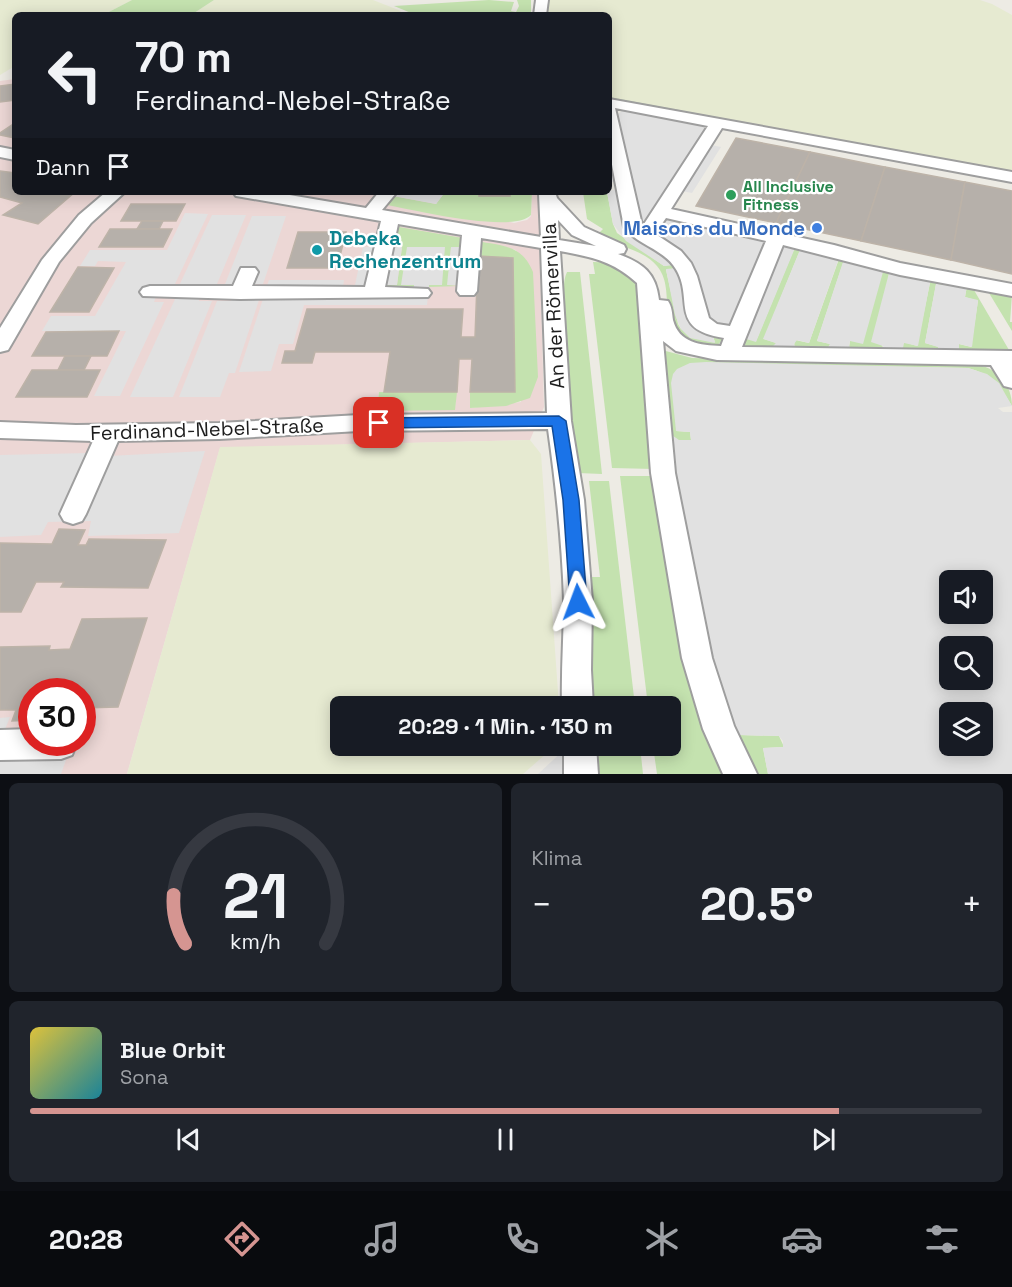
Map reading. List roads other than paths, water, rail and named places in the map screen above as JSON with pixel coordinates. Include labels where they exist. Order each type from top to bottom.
[{"type":"street","points":[[612,110],[1012,177]]},
{"type":"street","points":[[612,120],[633,227],[679,259],[687,271],[696,314],[703,325],[717,330],[727,346]]},
{"type":"street","points":[[645,237],[715,128]]},
{"type":"street","points":[[3,335],[51,260],[85,219],[113,195]]},
{"type":"street","points":[[260,195],[596,253],[636,256]]},
{"type":"street","points":[[371,213],[386,195]]},
{"type":"street","points":[[548,196],[572,226],[584,235],[636,256],[657,271],[663,324],[669,336],[677,344],[689,349],[727,346],[1006,358],[1012,381]]},
{"type":"street","name":"An der Römervilla","points":[[548,196],[559,421],[571,500],[576,556],[577,696]]},
{"type":"street","points":[[661,212],[935,276],[968,280],[1012,290]]},
{"type":"street","points":[[374,293],[387,228],[392,217]]},
{"type":"street","points":[[467,291],[472,230]]},
{"type":"street","points":[[650,326],[663,344],[674,350],[695,355],[727,346],[777,238]]},
{"type":"street","points":[[596,253],[628,264],[645,278],[648,285],[663,473],[697,658],[719,729],[740,774]]},
{"type":"street","points":[[240,293],[248,273]]},
{"type":"street","points":[[150,292],[421,293]]},
{"type":"street","name":"Ferdinand-Nebel-Straße","points":[[2,433],[231,431],[358,423],[559,421]]},
{"type":"street","points":[[73,514],[109,433]]},
{"type":"street","points":[[0,745],[18,745]]},
{"type":"place","name":"All Inclusive Fitness","points":[[731,195]]},
{"type":"place","name":"Maisons du Monde","points":[[817,228]]},
{"type":"place","name":"Debeka Rechenzentrum","points":[[317,250]]}]
